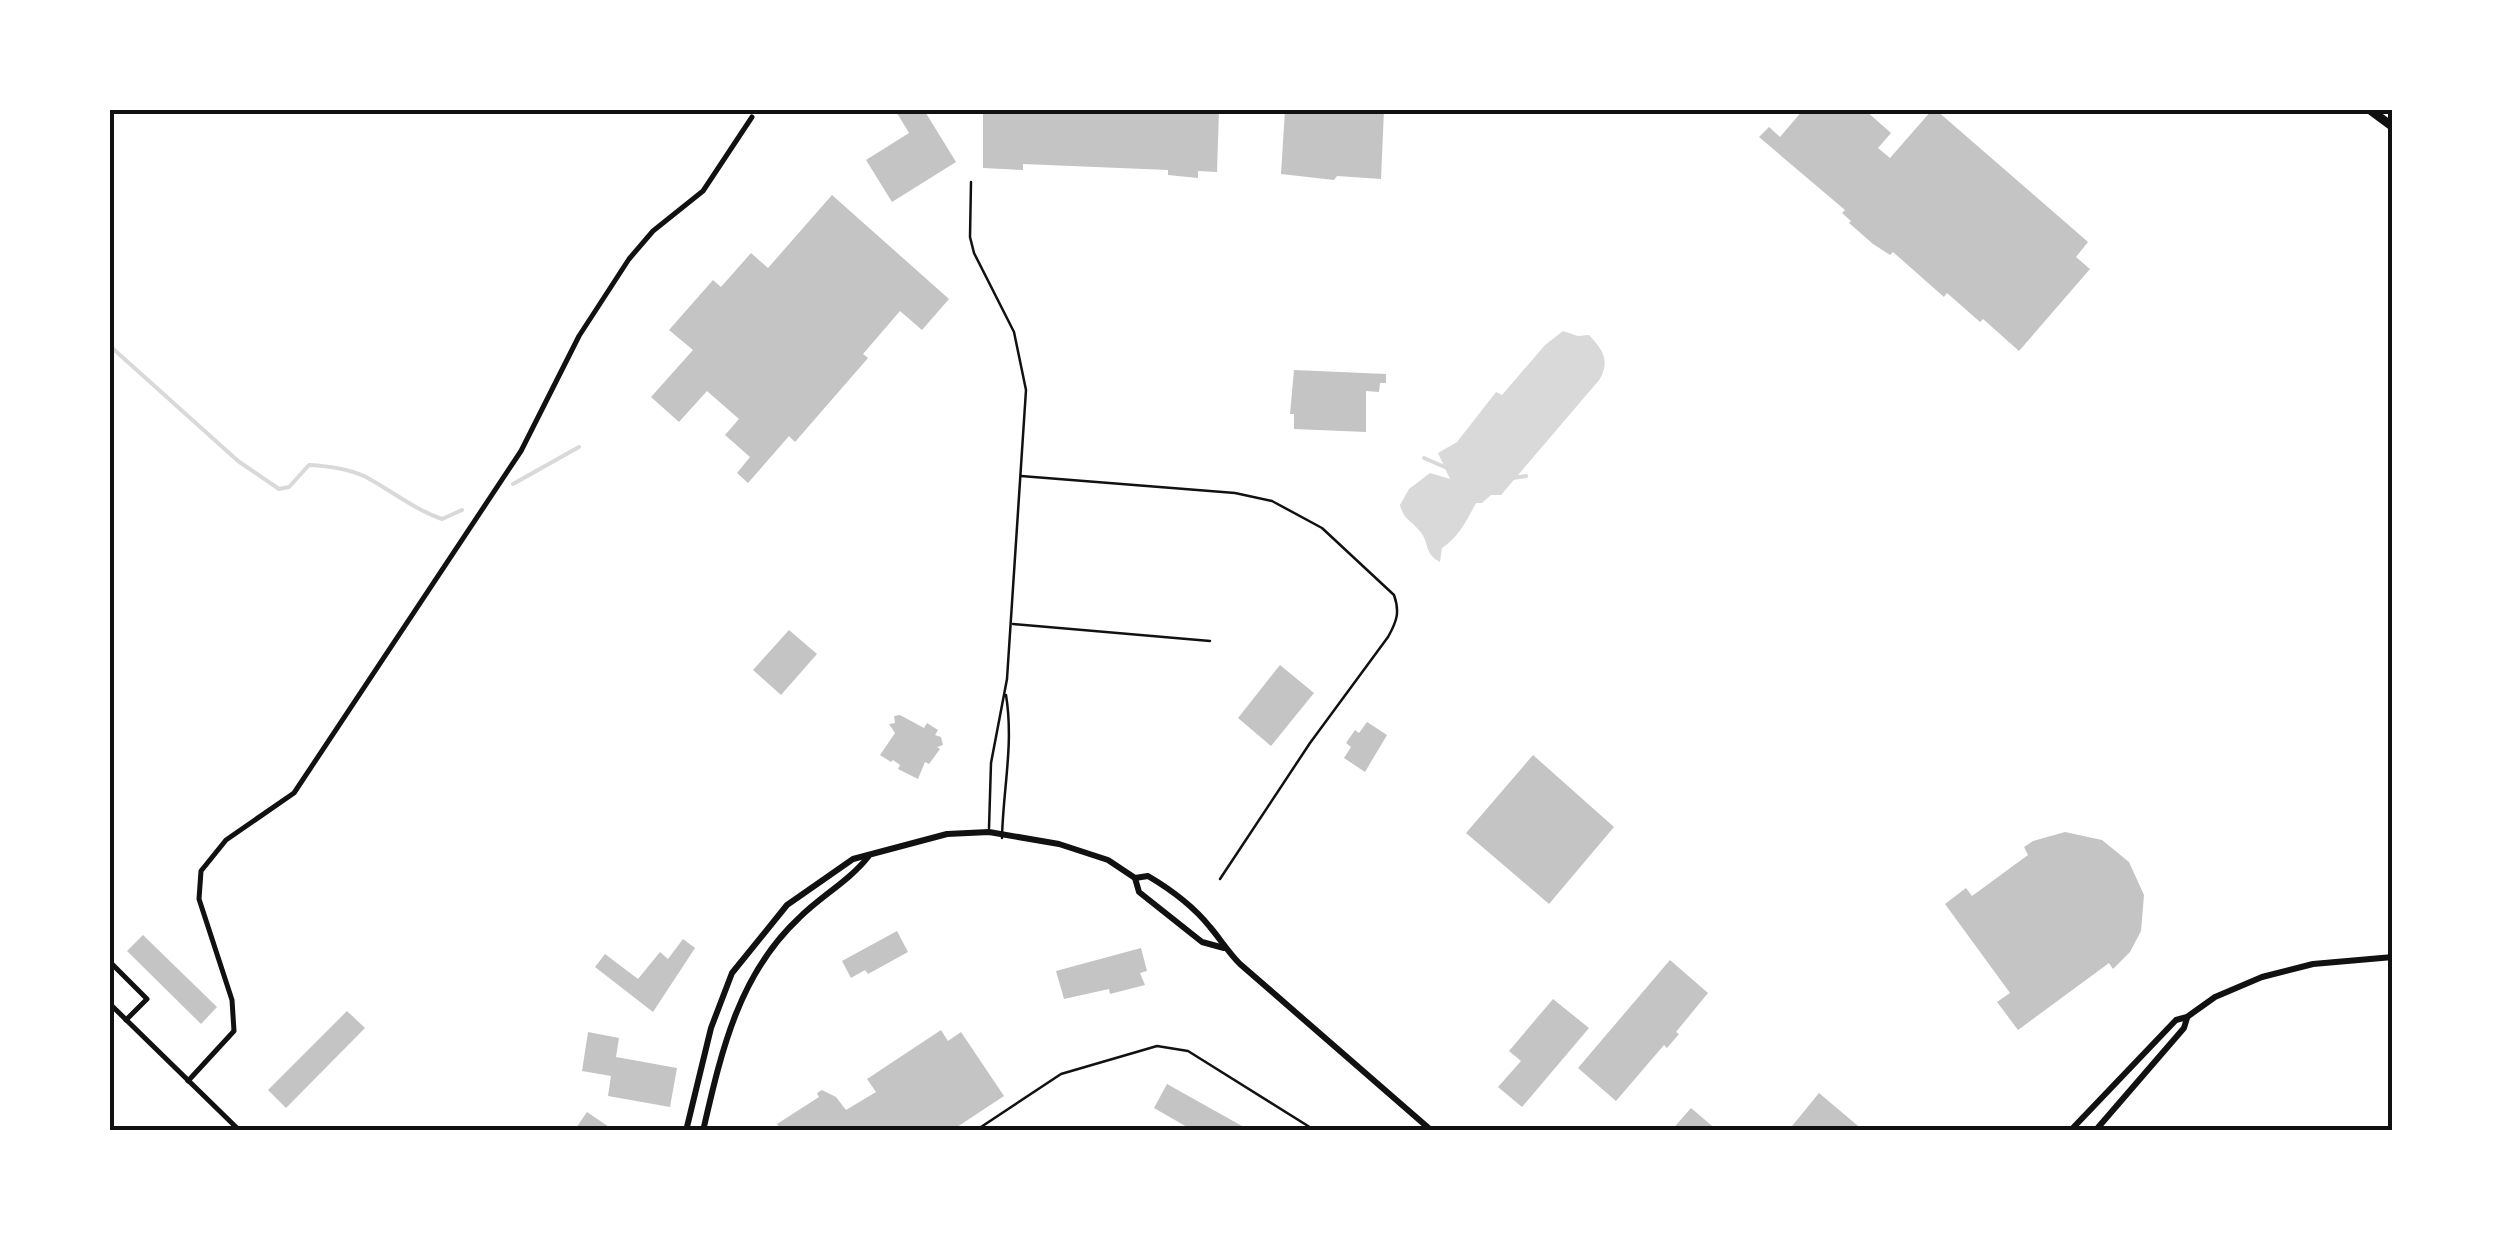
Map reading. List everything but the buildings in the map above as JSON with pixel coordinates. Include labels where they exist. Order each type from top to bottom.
[{"type":"highway","points":[[2370,110],[2393,127]]},
{"type":"main road","points":[[686,1131],[711,1028],[732,973],[787,905],[854,859],[947,834],[989,833],[1058,844],[1108,860],[1135,878],[1140,892],[1202,942],[1224,948]]},
{"type":"main road","points":[[704,1131],[727,1033],[754,976],[799,918],[869,856]]},
{"type":"main road","points":[[1135,878],[1148,876],[1176,895],[1209,925],[1224,948],[1432,1131]]},
{"type":"main road","points":[[2070,1131],[2176,1020],[2188,1017],[2215,998],[2262,977],[2313,964],[2393,957]]},
{"type":"main road","points":[[2095,1131],[2184,1028],[2188,1017]]},
{"type":"street","points":[[188,1081],[234,1031],[232,1000],[199,900],[202,870],[226,840],[294,793],[520,451],[579,336],[629,259],[652,231],[704,191],[752,117]]},
{"type":"street","points":[[110,962],[147,998],[126,1020]]},
{"type":"street","points":[[110,1004],[240,1131]]},
{"type":"lane","points":[[971,182],[970,237],[974,253],[1014,332],[1026,390],[1012,624],[1006,694],[991,762],[989,833]]},
{"type":"lane","points":[[2390,469],[2393,510]]},
{"type":"lane","points":[[1021,476],[1236,494],[1272,501],[1322,528],[1394,594],[1399,608],[1388,637],[1310,743],[1220,878]]},
{"type":"lane","points":[[1012,624],[1210,642]]},
{"type":"lane","points":[[1002,836],[1010,762],[1006,694]]},
{"type":"lane","points":[[974,1131],[1054,1077],[1168,1045],[1188,1051],[1316,1131]]},
{"type":"shaded area","points":[[1563,331],[1589,335],[1598,346],[1605,361],[1600,379],[1501,495],[1491,495],[1476,503],[1457,534],[1442,548],[1440,562],[1432,556],[1422,534],[1406,518],[1400,505],[1409,489],[1430,473],[1450,479],[1438,453],[1457,442],[1496,392],[1502,395],[1545,345]]},
{"type":"waterway","points":[[110,346],[238,461],[279,489],[289,487],[309,465],[330,467],[364,476],[442,519],[462,510]]},
{"type":"waterway","points":[[513,484],[579,447]]},
{"type":"waterway","points":[[1424,458],[1447,468]]},
{"type":"waterway","points":[[1513,478],[1526,476]]}]
